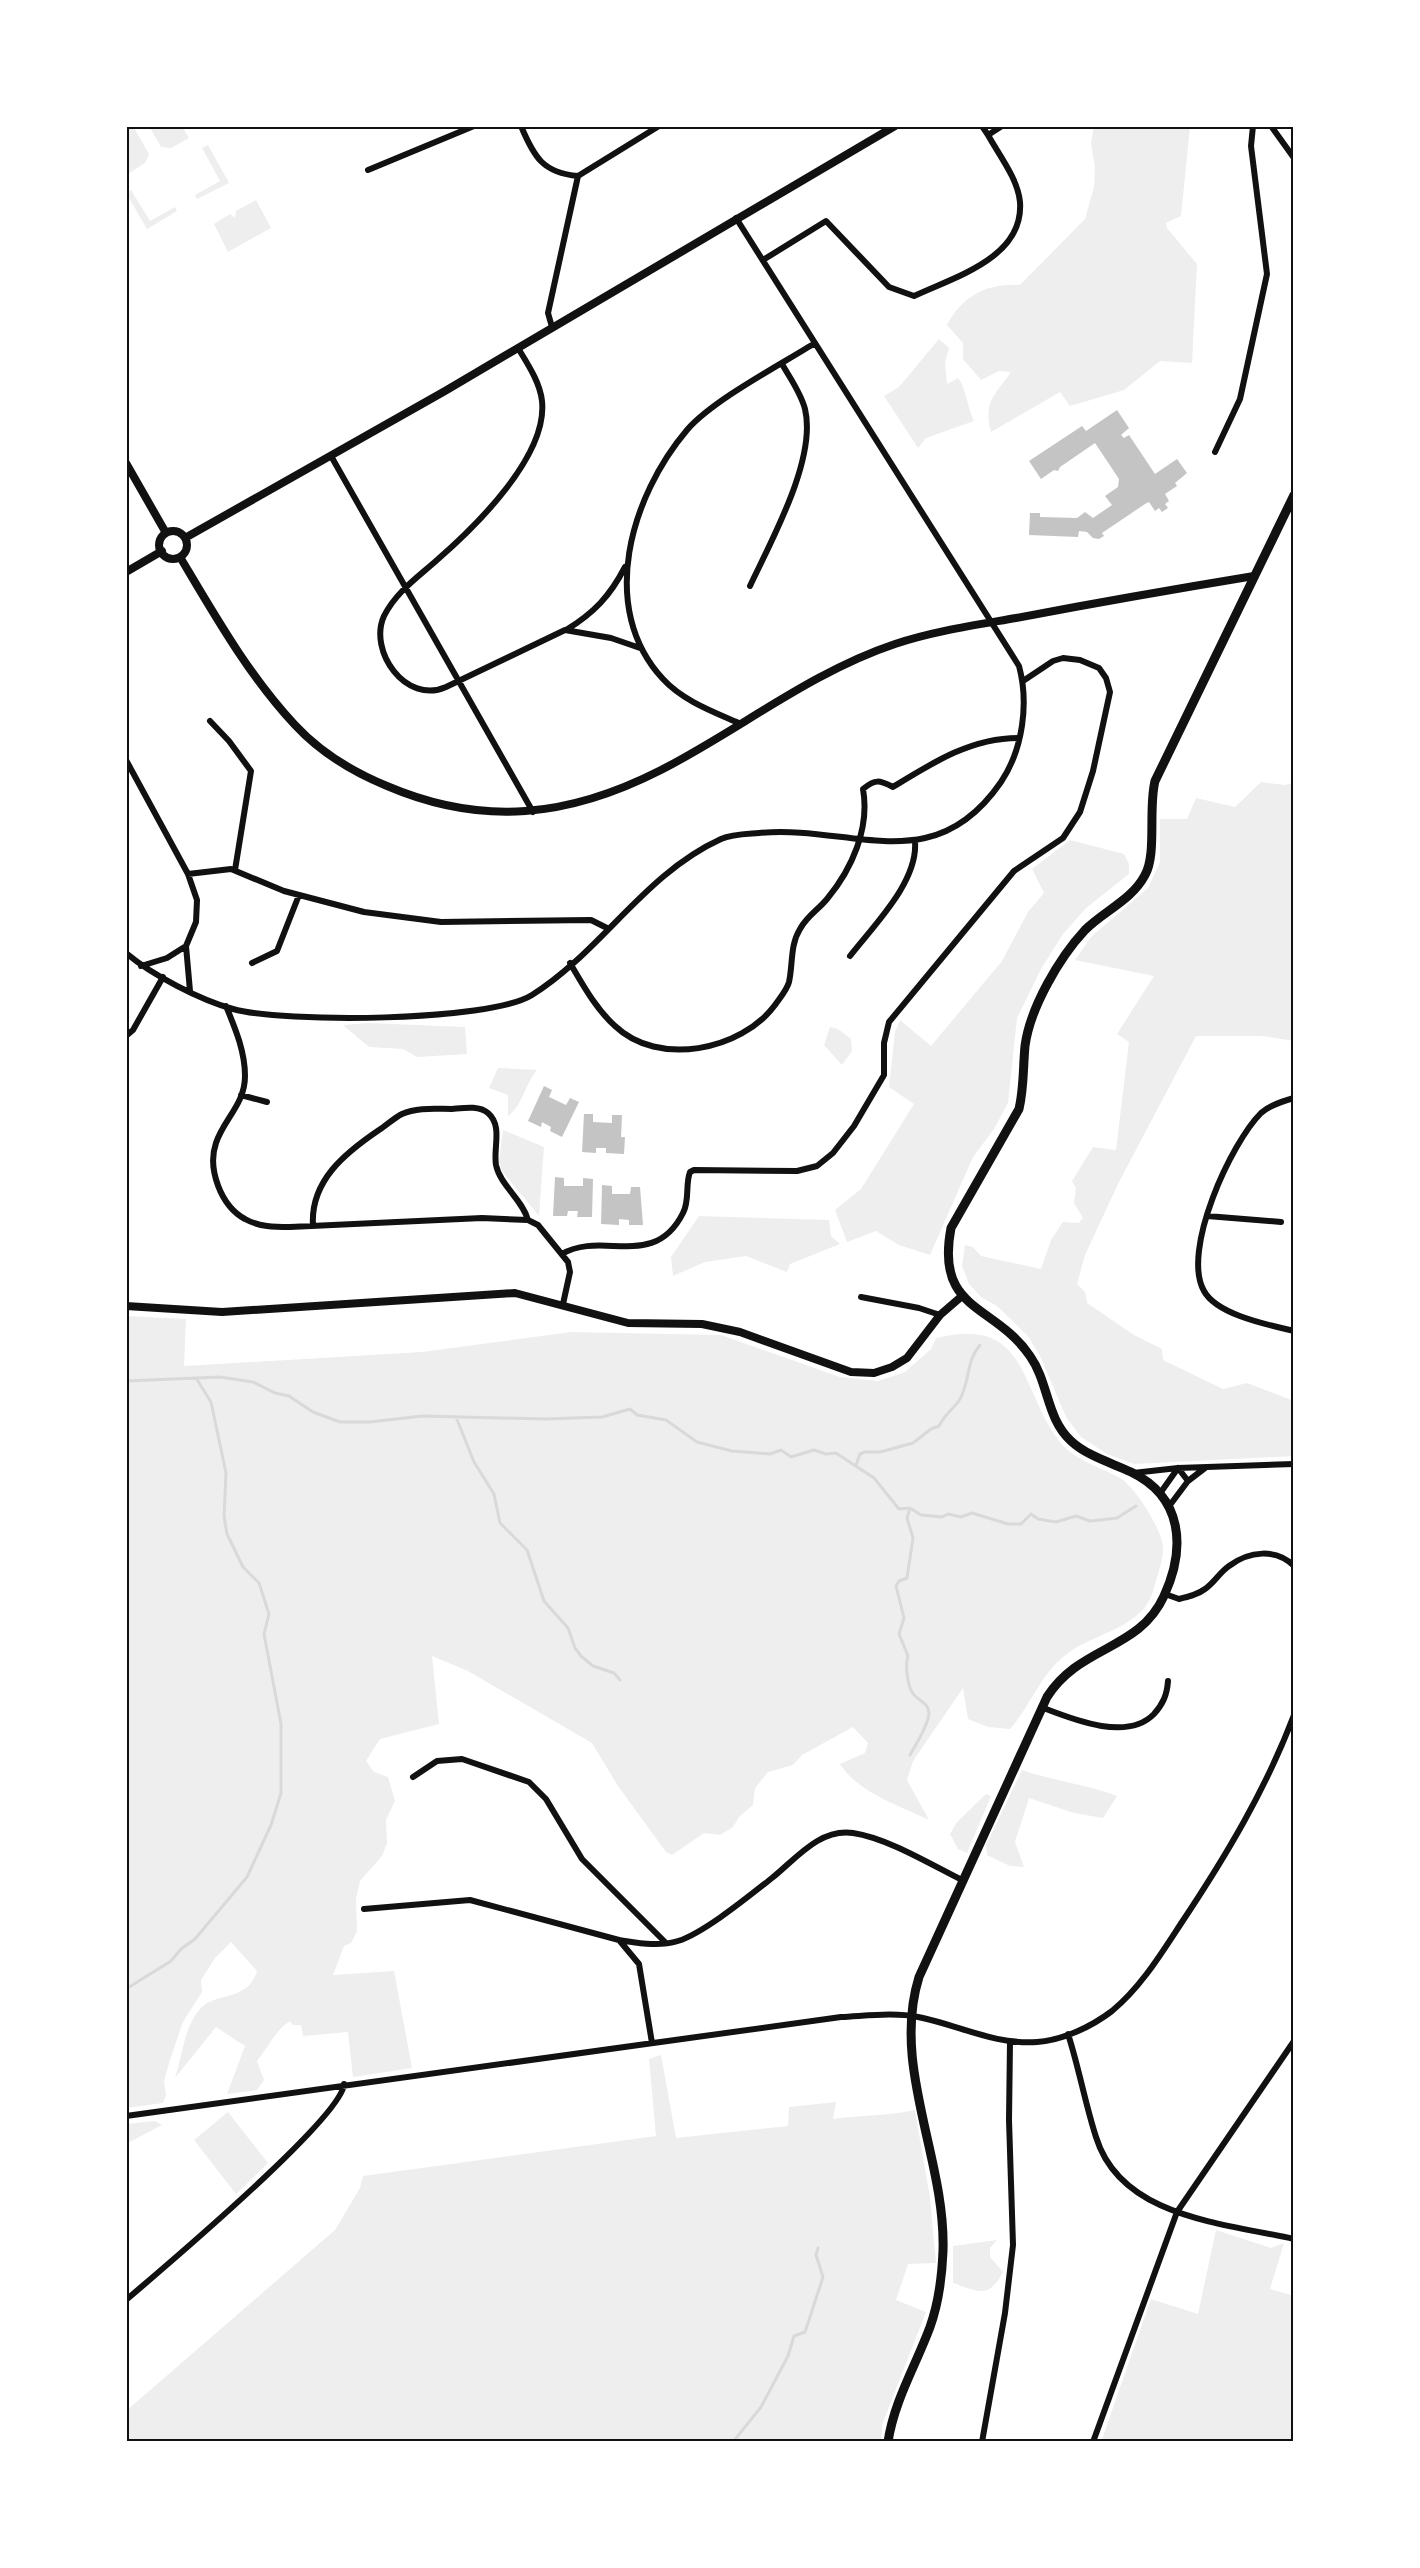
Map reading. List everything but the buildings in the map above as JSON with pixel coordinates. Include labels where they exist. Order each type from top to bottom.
[{"type":"main road","points":[[888,2442],[897,2405],[935,2310],[942,2270],[939,2204],[915,2068],[909,2015],[919,1977],[1041,1707],[1060,1678],[1077,1664],[1142,1629],[1154,1615],[1165,1593],[1177,1539],[1170,1505],[1161,1492],[1133,1473],[1072,1442],[1053,1418],[1031,1357],[1022,1346],[962,1296],[949,1274],[947,1248],[951,1228],[1019,1109],[1023,1092],[1025,1047],[1030,1022],[1065,955],[1086,929],[1136,888],[1146,874],[1151,854],[1150,800],[1155,781],[1195,704],[1294,495]]},
{"type":"street","points":[[368,170],[474,126]]},
{"type":"street","points":[[521,126],[542,163],[557,174],[578,176],[659,126]]},
{"type":"street","points":[[185,538],[518,348],[895,126]]},
{"type":"street","points":[[763,260],[826,221],[889,286],[914,296],[992,258],[1006,244],[1017,225],[1020,201],[1011,175],[982,126]]},
{"type":"street","points":[[988,135],[1002,126]]},
{"type":"street","points":[[1215,452],[1239,399],[1267,274],[1251,146],[1253,126]]},
{"type":"street","points":[[1271,126],[1294,158]]},
{"type":"street","points":[[552,327],[548,313],[578,176]]},
{"type":"street","points":[[126,953],[141,966],[190,991],[226,1006],[277,1016],[346,1018],[451,1013],[502,1007],[534,994],[570,963],[642,893],[688,855],[725,837],[787,830],[859,839],[915,842],[960,822],[992,794],[1012,761],[1018,738],[1025,690],[1019,666],[736,218]]},
{"type":"street","points":[[741,724],[685,698],[663,680],[640,648],[628,604],[627,564],[641,506],[663,463],[688,429],[720,403],[815,343]]},
{"type":"street","points":[[518,348],[535,379],[542,399],[543,412],[533,446],[507,487],[437,560],[406,587],[385,614],[379,628],[385,655],[396,674],[412,688],[429,691],[459,681],[589,616],[602,604],[627,564]]},
{"type":"street","points":[[750,586],[791,500],[805,444],[806,411],[800,394],[782,364]]},
{"type":"street","points":[[331,456],[533,812]]},
{"type":"street","points":[[126,463],[166,533]]},
{"type":"street","points":[[176,531],[185,538],[186,550],[180,557],[170,558],[162,551],[161,539],[166,533],[176,531]]},
{"type":"street","points":[[126,572],[162,551]]},
{"type":"street","points":[[180,557],[270,696],[296,726],[326,753],[370,779],[413,798],[464,810],[533,812],[615,793],[664,769],[820,678],[896,644],[992,622],[1254,576]]},
{"type":"street","points":[[565,630],[611,638],[640,648]]},
{"type":"street","points":[[562,1254],[574,1248],[640,1246],[657,1242],[669,1233],[685,1210],[688,1178],[690,1172],[694,1170],[797,1171],[818,1166],[833,1153],[871,1100],[884,1075],[884,1043],[889,1022],[1014,871],[1063,838],[1080,812],[1093,771],[1110,692],[1106,678],[1099,668],[1080,660],[1063,658],[1053,661],[1023,681]]},
{"type":"street","points":[[210,721],[229,741],[251,771],[235,870]]},
{"type":"street","points":[[570,963],[597,1007],[616,1028],[641,1043],[672,1048],[706,1048],[734,1038],[774,1007],[788,984],[794,939],[807,918],[826,901],[844,876],[859,839],[866,807],[863,789],[872,781],[880,781],[893,787],[939,759],[970,746],[998,738],[1018,738]]},
{"type":"street","points":[[126,760],[189,874],[197,900],[196,922],[186,946],[190,991]]},
{"type":"street","points":[[850,956],[904,885],[916,857],[915,842]]},
{"type":"street","points":[[189,874],[235,870],[299,895],[364,912],[441,922],[591,920],[607,928]]},
{"type":"street","points":[[252,963],[277,951],[299,895]]},
{"type":"street","points":[[141,966],[167,958],[186,946]]},
{"type":"street","points":[[126,1036],[133,1030],[163,976]]},
{"type":"street","points":[[226,1006],[241,1045],[245,1078],[241,1095],[216,1143],[214,1170],[220,1191],[228,1205],[244,1219],[263,1226],[313,1226],[482,1218],[528,1220],[538,1226],[562,1254],[570,1272],[563,1304]]},
{"type":"street","points":[[241,1095],[267,1102]]},
{"type":"street","points":[[1294,1098],[1263,1112],[1250,1126],[1225,1168],[1207,1216],[1198,1264],[1204,1291],[1220,1307],[1259,1323],[1294,1331]]},
{"type":"street","points":[[313,1226],[312,1213],[320,1189],[333,1165],[365,1139],[409,1112],[464,1108],[485,1110],[494,1120],[496,1168],[524,1208],[528,1220]]},
{"type":"street","points":[[1207,1216],[1281,1222]]},
{"type":"street","points":[[126,1306],[222,1312],[515,1293],[628,1323],[702,1324],[740,1332],[851,1372],[874,1373],[907,1358],[940,1316],[962,1296]]},
{"type":"street","points":[[861,1297],[919,1308],[940,1316]]},
{"type":"street","points":[[1133,1473],[1178,1468],[1294,1464]]},
{"type":"street","points":[[1170,1505],[1188,1481],[1206,1467]]},
{"type":"street","points":[[1178,1468],[1188,1481]]},
{"type":"street","points":[[1161,1492],[1178,1468]]},
{"type":"street","points":[[1165,1593],[1179,1599],[1197,1594],[1207,1588],[1229,1566],[1253,1554],[1273,1553],[1294,1566]]},
{"type":"street","points":[[1041,1707],[1115,1728],[1135,1727],[1147,1721],[1163,1702],[1168,1681]]},
{"type":"street","points":[[126,2116],[841,2017],[909,2015],[972,2034],[1010,2042],[1040,2041],[1068,2034],[1096,2022],[1111,2011],[1147,1974],[1196,1901],[1249,1813],[1275,1763],[1294,1715]]},
{"type":"street","points":[[413,1778],[437,1761],[462,1759],[529,1782],[546,1799],[587,1866],[643,1918],[666,1943]]},
{"type":"street","points":[[364,1909],[470,1900],[619,1940],[666,1943],[700,1930],[772,1878],[806,1848],[831,1835],[853,1833],[872,1838],[962,1880]]},
{"type":"street","points":[[619,1940],[639,1964],[652,2043]]},
{"type":"street","points":[[1068,2034],[1095,2137],[1109,2165],[1128,2186],[1177,2212],[1294,2239]]},
{"type":"street","points":[[1093,2442],[1177,2212],[1294,2041]]},
{"type":"street","points":[[982,2442],[1005,2313],[1013,2245],[1009,2120],[1010,2042]]},
{"type":"street","points":[[126,2300],[287,2156],[330,2110],[344,2090],[344,2084]]},
{"type":"shaded area","points":[[126,126],[133,126],[149,154],[145,163],[128,174]]},
{"type":"shaded area","points":[[149,126],[182,126],[189,138],[171,148],[161,147]]},
{"type":"shaded area","points":[[1094,126],[1168,126],[1169,129],[1190,127],[1181,216],[1166,223],[1167,228],[1197,264],[1192,363],[1160,361],[1124,390],[1070,406],[1060,392],[991,432],[988,413],[992,399],[1011,372],[999,371],[981,380],[963,359],[963,343],[947,325],[960,306],[977,293],[997,286],[1020,285],[1085,219],[1094,187],[1095,168],[1091,143]]},
{"type":"shaded area","points":[[208,145],[229,183],[197,199],[195,195],[220,181],[202,148]]},
{"type":"shaded area","points":[[131,190],[150,221],[175,207],[177,211],[147,229],[126,193]]},
{"type":"shaded area","points":[[256,200],[271,228],[228,252],[214,224],[230,214],[235,218],[236,211]]},
{"type":"shaded area","points":[[939,339],[949,348],[945,362],[947,384],[958,378],[963,386],[974,421],[926,438],[918,448],[884,396],[899,387]]},
{"type":"shaded area","points":[[1261,782],[1285,785],[1294,783],[1294,1041],[1263,1036],[1196,1036],[1119,1182],[1085,1255],[1077,1284],[1085,1292],[1087,1303],[1134,1335],[1162,1349],[1163,1360],[1223,1389],[1247,1383],[1294,1401],[1294,1456],[1134,1464],[1107,1454],[1081,1437],[1066,1417],[1040,1356],[1028,1336],[997,1306],[981,1297],[969,1284],[962,1266],[965,1245],[973,1247],[981,1256],[1041,1269],[1051,1240],[1063,1222],[1079,1223],[1083,1218],[1074,1203],[1076,1188],[1072,1181],[1093,1147],[1116,1150],[1129,1042],[1117,1034],[1154,976],[1075,960],[1091,937],[1148,888],[1160,862],[1160,819],[1187,819],[1196,798],[1235,807]]},
{"type":"shaded area","points":[[1070,840],[1124,854],[1129,864],[1129,874],[1086,908],[1063,934],[1041,969],[1017,1018],[1008,1103],[994,1129],[973,1157],[930,1255],[899,1245],[876,1231],[847,1242],[835,1210],[861,1189],[914,1104],[889,1087],[895,1032],[900,1020],[931,1046],[1002,961],[1028,912],[1044,893],[1032,869]]},
{"type":"shaded area","points":[[368,1023],[465,1027],[467,1054],[417,1057],[403,1049],[369,1047],[343,1025]]},
{"type":"shaded area","points":[[830,1027],[838,1029],[851,1039],[852,1051],[842,1065],[824,1045]]},
{"type":"shaded area","points":[[498,1068],[537,1070],[517,1106],[508,1116],[508,1095],[489,1088]]},
{"type":"shaded area","points":[[503,1130],[544,1147],[539,1216],[502,1171],[499,1161]]},
{"type":"shaded area","points":[[699,1216],[829,1220],[831,1236],[840,1244],[790,1264],[787,1272],[746,1256],[705,1262],[673,1276],[671,1257]]},
{"type":"shaded area","points":[[126,1316],[186,1319],[184,1366],[422,1352],[571,1332],[721,1335],[840,1377],[878,1381],[905,1372],[931,1349],[936,1338],[966,1334],[988,1337],[1005,1347],[1017,1361],[1046,1420],[1065,1448],[1072,1454],[1120,1478],[1140,1499],[1161,1539],[1163,1552],[1161,1563],[1148,1603],[1140,1613],[1130,1621],[1071,1651],[1061,1659],[1045,1677],[1010,1729],[988,1727],[968,1719],[963,1688],[913,1761],[907,1780],[929,1820],[868,1791],[848,1774],[840,1764],[865,1753],[868,1743],[853,1727],[802,1755],[793,1765],[768,1772],[755,1788],[753,1805],[739,1817],[733,1827],[720,1835],[704,1833],[672,1855],[666,1852],[618,1786],[592,1743],[468,1671],[432,1656],[439,1724],[380,1739],[366,1761],[374,1772],[388,1777],[395,1801],[386,1820],[387,1843],[382,1856],[360,1881],[356,1899],[357,1931],[351,1943],[344,1946],[333,1975],[394,1971],[412,2068],[353,2077],[348,2032],[303,2036],[301,2025],[293,2025],[290,2021],[276,2034],[257,2061],[264,2080],[257,2090],[227,2094],[245,2046],[216,2027],[175,2078],[185,2040],[196,2014],[209,2002],[240,1992],[253,1981],[257,1971],[231,1942],[215,1958],[201,1980],[202,1992],[183,2022],[164,2081],[166,2095],[163,2103],[126,2108]]},
{"type":"shaded area","points":[[1022,1770],[1117,1796],[1103,1818],[1074,1813],[1029,1798],[1015,1842],[1024,1867],[1010,1866],[987,1855],[986,1845]]},
{"type":"shaded area","points":[[986,1794],[991,1796],[967,1853],[958,1849],[950,1834],[957,1822]]},
{"type":"shaded area","points":[[661,2055],[676,2138],[788,2126],[789,2107],[836,2102],[833,2119],[915,2110],[930,2198],[936,2263],[908,2264],[896,2300],[926,2312],[882,2425],[881,2442],[126,2442],[126,2411],[335,2230],[360,2188],[363,2176],[656,2136],[649,2059]]},
{"type":"shaded area","points":[[228,2112],[268,2163],[236,2194],[194,2140]]},
{"type":"shaded area","points":[[155,2121],[162,2125],[126,2144],[126,2124]]},
{"type":"shaded area","points":[[1216,2230],[1271,2248],[1284,2243],[1270,2289],[1294,2296],[1294,2442],[1101,2442],[1151,2299],[1198,2314]]},
{"type":"shaded area","points":[[997,2240],[990,2248],[990,2257],[1003,2272],[993,2286],[988,2290],[977,2291],[953,2283],[953,2246]]},
{"type":"waterway","points":[[856,1465],[860,1454],[880,1452],[913,1443],[931,1429],[939,1426],[960,1399],[972,1358],[980,1345]]},
{"type":"waterway","points":[[126,1381],[220,1377],[253,1382],[275,1393],[289,1396],[313,1412],[340,1422],[370,1422],[422,1416],[545,1419],[602,1417],[630,1409],[637,1415],[666,1420],[697,1442],[732,1451],[770,1454],[781,1450],[791,1457],[814,1450],[826,1454],[836,1453],[874,1478],[899,1509],[910,1508],[921,1515],[942,1517],[948,1514],[961,1517],[972,1513],[1008,1524],[1021,1524],[1031,1514],[1038,1519],[1056,1522],[1076,1516],[1090,1521],[1117,1518],[1136,1506]]},
{"type":"waterway","points":[[126,1989],[171,1961],[181,1949],[195,1939],[247,1877],[271,1825],[281,1793],[281,1724],[264,1634],[269,1614],[259,1583],[243,1567],[227,1534],[224,1516],[226,1473],[211,1402],[196,1378]]},
{"type":"waterway","points":[[456,1417],[474,1462],[494,1494],[500,1523],[527,1550],[544,1601],[568,1628],[575,1648],[581,1656],[593,1666],[614,1673],[620,1680]]},
{"type":"waterway","points":[[910,1508],[907,1518],[913,1538],[907,1578],[899,1581],[896,1586],[904,1618],[899,1634],[908,1656],[907,1671],[910,1688],[929,1710],[924,1729],[910,1755]]},
{"type":"waterway","points":[[733,2442],[761,2407],[788,2356],[794,2336],[805,2332],[823,2277],[816,2255],[818,2248]]}]
